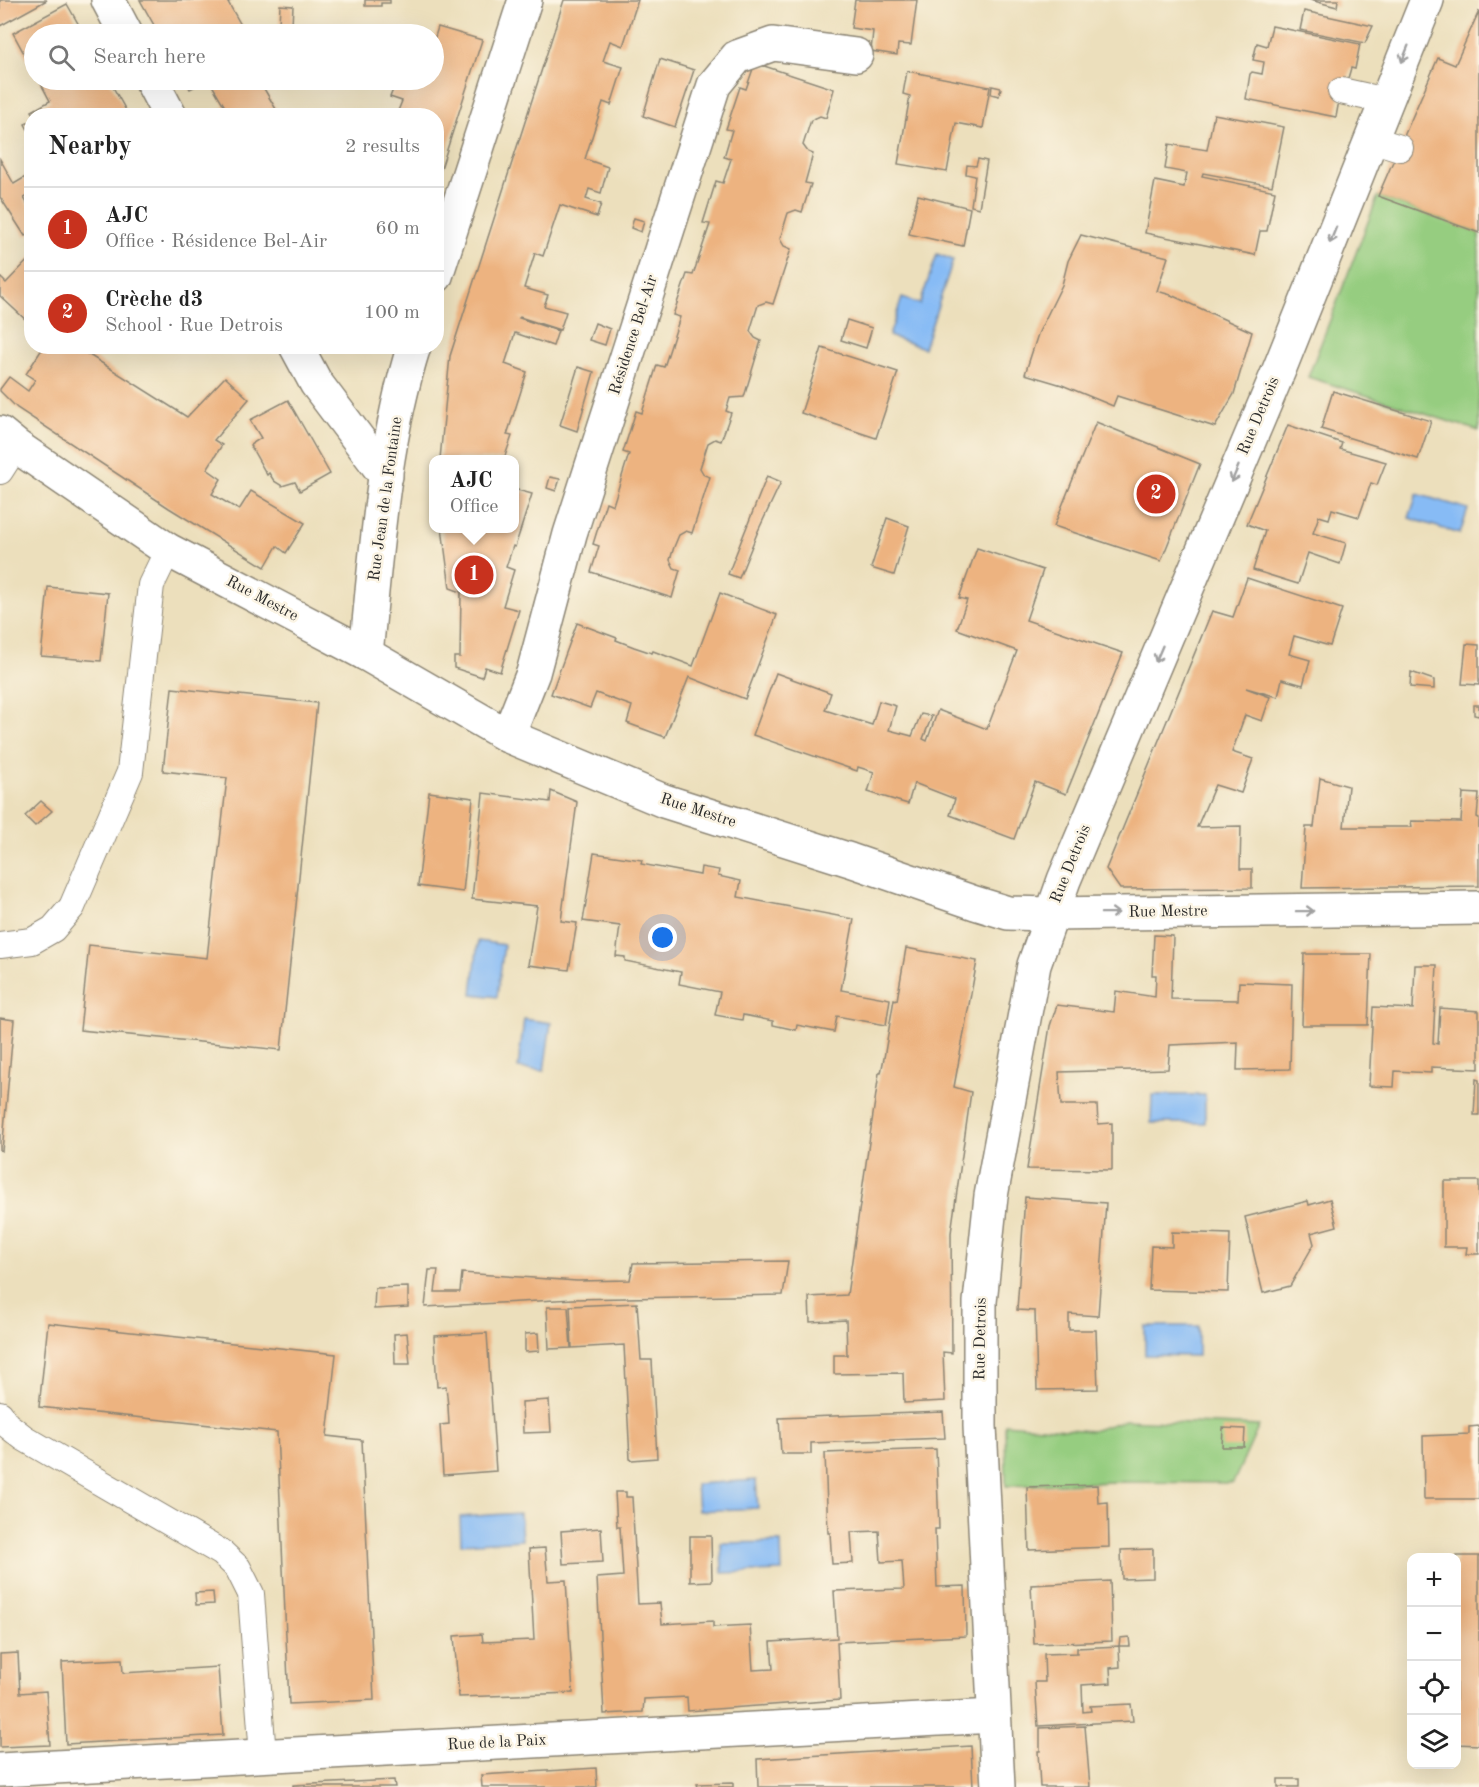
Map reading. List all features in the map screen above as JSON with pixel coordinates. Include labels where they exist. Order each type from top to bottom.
[{"type":"street","points":[[108,0],[121,24]]},
{"type":"street","points":[[444,251],[525,0]]},
{"type":"street","name":"Rue Detrois","points":[[998,1787],[980,1426],[980,1302],[991,1196],[1034,965],[1051,914],[1274,381],[1385,144],[1386,101],[1427,0]]},
{"type":"street","name":"Résidence Bel-Air","points":[[508,736],[533,673],[570,534],[714,85],[737,57],[773,44],[856,55]]},
{"type":"street","points":[[156,90],[166,108]]},
{"type":"street","points":[[300,354],[316,383],[386,476]]},
{"type":"street","name":"Rue Jean de la Fontaine","points":[[366,654],[386,476],[403,382],[412,354]]},
{"type":"street","name":"Rue Mestre","points":[[5,450],[168,550],[366,654],[508,736],[664,801],[850,860],[975,903],[1008,913],[1051,914],[1479,908]]},
{"type":"street","name":"Rue de la Paix","points":[[0,1770],[994,1716]]},
{"type":"lane","points":[[1341,91],[1386,101]]},
{"type":"lane","points":[[0,945],[32,941],[53,929],[72,907],[99,845],[130,772],[151,585],[168,550]]},
{"type":"lane","points":[[0,1414],[6,1424],[24,1438],[222,1553],[238,1568],[251,1594],[263,1756]]},
{"type":"green space","points":[[1378,196],[1479,233],[1479,431],[1308,377]]},
{"type":"green space","points":[[1125,1420],[1259,1426],[1233,1483],[1114,1482],[1006,1486],[1005,1424],[1092,1431]]},
{"type":"water","points":[[937,254],[953,260],[924,348],[889,336],[902,298],[920,304]]},
{"type":"water","points":[[1417,494],[1468,509],[1460,534],[1409,518]]},
{"type":"water","points":[[478,941],[504,945],[497,997],[472,994]]},
{"type":"water","points":[[524,1019],[551,1023],[544,1071],[518,1068]]},
{"type":"water","points":[[1152,1095],[1205,1095],[1205,1123],[1151,1123]]},
{"type":"water","points":[[1145,1326],[1198,1326],[1198,1356],[1145,1355]]},
{"type":"water","points":[[756,1480],[758,1508],[698,1511],[696,1484]]},
{"type":"water","points":[[520,1513],[522,1540],[461,1544],[460,1517]]},
{"type":"water","points":[[781,1542],[782,1571],[722,1573],[721,1543]]},
{"type":"building","points":[[0,0],[47,0],[0,26]]},
{"type":"building","points":[[140,0],[232,0],[228,2],[240,24],[153,24]]},
{"type":"building","points":[[365,0],[390,0],[390,3],[381,3],[381,6],[365,6]]},
{"type":"building","points":[[564,0],[638,0],[623,46],[610,41],[603,61],[623,67],[611,105],[603,102],[585,159],[608,167],[601,193],[589,189],[586,199],[601,204],[597,217],[560,205],[543,256],[535,253],[524,288],[548,295],[544,306],[566,312],[560,330],[519,318],[558,331],[553,346],[515,333],[505,364],[527,372],[507,435],[512,436],[505,455],[440,455],[450,356]]},
{"type":"building","points":[[855,0],[917,0],[911,45],[898,44],[897,55],[871,51],[873,31],[851,28]]},
{"type":"building","points":[[1310,0],[1338,0],[1337,7]]},
{"type":"building","points":[[67,4],[78,24],[30,24]]},
{"type":"building","points":[[280,5],[293,6],[292,24],[279,24]]},
{"type":"building","points":[[1304,11],[1373,26],[1365,43],[1300,30]]},
{"type":"building","points":[[1479,11],[1479,233],[1378,196],[1438,58],[1455,65]]},
{"type":"building","points":[[1272,26],[1360,44],[1355,69],[1351,68],[1346,85],[1342,84],[1336,117],[1246,99],[1250,74],[1252,72],[1262,74],[1264,62],[1253,60],[1257,43],[1267,46]]},
{"type":"building","points":[[24,27],[24,53],[13,33]]},
{"type":"building","points":[[444,29],[482,40],[444,159],[444,108],[399,108],[402,101],[390,97],[393,90],[444,90]]},
{"type":"building","points":[[660,59],[694,70],[675,127],[643,116]]},
{"type":"building","points":[[755,63],[834,89],[826,118],[820,116],[811,120],[803,145],[808,152],[813,154],[805,183],[811,184],[802,212],[796,210],[788,213],[780,239],[784,246],[791,249],[773,304],[766,302],[758,305],[750,331],[755,338],[761,341],[744,397],[730,398],[726,411],[731,413],[721,441],[715,439],[708,443],[700,468],[704,475],[710,477],[692,533],[686,531],[679,535],[674,547],[670,560],[674,568],[680,570],[672,598],[591,572],[599,546],[593,544],[606,502],[613,505],[629,454],[623,452],[636,411],[642,413],[657,365],[664,367],[680,317],[673,315],[687,274],[693,275],[710,224],[703,223],[716,181],[723,183],[731,159],[724,157],[732,130],[726,129],[740,87],[746,89]]},
{"type":"building","points":[[907,71],[990,87],[983,128],[956,123],[947,172],[898,164],[910,96],[903,94]]},
{"type":"building","points":[[992,86],[1001,88],[999,96],[991,94]]},
{"type":"building","points":[[44,90],[115,90],[125,108],[37,108],[50,101]]},
{"type":"building","points":[[215,90],[265,90],[275,108],[223,108],[225,107]]},
{"type":"building","points":[[1214,114],[1284,127],[1272,186],[1203,173],[1202,176],[1275,191],[1267,231],[1260,231],[1255,255],[1145,233],[1155,181],[1184,187],[1187,173],[1165,169],[1169,144],[1207,150]]},
{"type":"building","points":[[0,159],[14,184],[24,178],[24,234],[0,197]]},
{"type":"building","points":[[978,159],[987,161],[979,208],[971,206],[975,176],[966,174],[967,165],[976,166]]},
{"type":"building","points":[[918,195],[970,208],[963,246],[909,234]]},
{"type":"building","points":[[634,218],[644,221],[641,232],[631,228]]},
{"type":"building","points":[[1081,235],[1168,257],[1157,291],[1171,295],[1252,332],[1234,394],[1215,427],[1117,396],[1113,406],[1062,385],[1025,374],[1038,334],[1062,285],[1068,261]]},
{"type":"building","points":[[24,264],[24,318],[0,296],[0,277],[6,283]]},
{"type":"building","points":[[847,320],[872,328],[866,348],[841,340]]},
{"type":"building","points":[[595,323],[610,329],[605,345],[589,340]]},
{"type":"building","points":[[822,348],[898,372],[876,438],[801,413]]},
{"type":"building","points":[[39,354],[88,354],[187,417],[225,377],[249,399],[214,440],[222,445],[207,469],[221,479],[212,494],[239,510],[251,491],[305,523],[286,553],[277,546],[265,567],[169,508],[17,408],[0,389],[9,377],[28,391],[35,380],[26,374]]},
{"type":"building","points":[[578,367],[594,372],[577,431],[560,425]]},
{"type":"building","points":[[1333,391],[1431,421],[1418,459],[1321,429]]},
{"type":"building","points":[[288,400],[330,474],[300,491],[295,482],[282,486],[274,481],[269,473],[267,475],[250,445],[261,438],[250,420]]},
{"type":"building","points":[[1096,422],[1200,464],[1161,561],[1054,526]]},
{"type":"building","points":[[1288,425],[1342,443],[1340,449],[1386,462],[1377,485],[1371,483],[1359,517],[1332,509],[1329,519],[1319,516],[1313,533],[1346,543],[1340,564],[1308,553],[1298,584],[1253,570],[1265,531],[1247,524]]},
{"type":"building","points":[[767,476],[781,482],[739,578],[728,574]]},
{"type":"building","points":[[550,477],[560,479],[556,491],[547,488]]},
{"type":"building","points":[[519,490],[532,494],[515,547],[513,546],[506,567],[514,570],[503,606],[519,610],[500,672],[485,667],[482,677],[454,668],[454,657],[460,657],[461,592],[450,588],[443,533],[519,533]]},
{"type":"building","points":[[887,518],[909,526],[894,575],[871,568]]},
{"type":"building","points":[[977,548],[1043,570],[1026,620],[1123,653],[1066,794],[1035,782],[1014,839],[950,815],[955,799],[914,783],[908,804],[868,792],[874,772],[858,767],[857,771],[753,735],[776,673],[831,693],[825,710],[872,725],[879,701],[896,706],[889,730],[912,736],[921,714],[932,716],[923,739],[927,741],[938,710],[987,729],[1017,651],[957,629],[967,600],[959,598]]},
{"type":"building","points":[[1247,578],[1342,609],[1330,646],[1294,636],[1289,654],[1310,660],[1303,685],[1282,679],[1278,697],[1246,688],[1270,697],[1262,721],[1245,715],[1232,752],[1253,759],[1241,793],[1215,785],[1197,827],[1241,826],[1240,869],[1252,869],[1252,888],[1120,889],[1106,869],[1212,611],[1233,617]]},
{"type":"building","points":[[48,587],[108,593],[101,661],[41,656]]},
{"type":"building","points":[[720,593],[777,615],[745,699],[689,677],[665,737],[627,723],[632,706],[596,693],[590,708],[551,694],[577,623],[634,647],[652,653],[653,651],[693,666]]},
{"type":"building","points":[[1466,644],[1479,645],[1479,685],[1462,684]]},
{"type":"building","points":[[1411,672],[1434,680],[1434,689],[1410,687]]},
{"type":"building","points":[[172,688],[317,703],[281,1050],[80,1030],[89,945],[207,958],[227,778],[163,771]]},
{"type":"building","points":[[1474,705],[1479,705],[1479,716],[1474,715]]},
{"type":"building","points":[[1320,778],[1348,786],[1344,827],[1412,827],[1411,821],[1461,822],[1463,793],[1479,794],[1477,817],[1479,818],[1479,886],[1302,888],[1306,827],[1314,827]]},
{"type":"building","points":[[551,791],[577,802],[561,921],[577,923],[569,970],[528,965],[537,906],[472,899],[483,793],[550,802]]},
{"type":"building","points":[[429,792],[473,798],[463,892],[418,886]]},
{"type":"building","points":[[41,801],[52,811],[35,826],[25,816]]},
{"type":"building","points":[[594,853],[642,860],[641,864],[700,875],[701,867],[719,870],[718,876],[741,881],[738,897],[854,919],[841,990],[890,999],[886,1025],[837,1016],[834,1032],[797,1025],[796,1030],[773,1025],[773,1021],[743,1015],[742,1020],[715,1015],[720,992],[679,984],[681,972],[625,961],[625,957],[616,956],[620,926],[583,921]]},
{"type":"building","points":[[1154,935],[1173,936],[1171,999],[1238,1000],[1239,982],[1292,984],[1290,1069],[1237,1070],[1238,1042],[1170,1045],[1168,1069],[1059,1072],[1061,1105],[1097,1105],[1098,1124],[1112,1123],[1112,1170],[1027,1169],[1050,1026],[1057,1005],[1114,1012],[1116,991],[1155,997],[1156,975],[1152,975]]},
{"type":"building","points":[[906,948],[977,961],[954,1087],[971,1092],[951,1233],[952,1353],[943,1352],[945,1401],[904,1403],[903,1373],[834,1374],[834,1355],[847,1355],[846,1320],[810,1322],[809,1297],[847,1295],[879,1073],[881,1073],[894,999],[897,1000]]},
{"type":"building","points":[[1304,954],[1371,954],[1368,1025],[1302,1025]]},
{"type":"building","points":[[1415,965],[1437,965],[1433,1043],[1438,1044],[1440,1008],[1479,1011],[1479,1069],[1431,1067],[1431,1073],[1395,1071],[1394,1087],[1369,1086],[1373,1007],[1413,1009]]},
{"type":"building","points":[[0,1018],[14,1020],[2,1151],[0,1150]]},
{"type":"building","points":[[1476,1079],[1479,1080],[1479,1115],[1474,1115]]},
{"type":"building","points":[[1444,1181],[1479,1181],[1479,1254],[1466,1254],[1467,1247],[1444,1247]]},
{"type":"building","points":[[1025,1197],[1106,1203],[1098,1316],[1069,1314],[1069,1330],[1096,1330],[1098,1389],[1037,1390],[1035,1311],[1017,1310]]},
{"type":"building","points":[[1330,1199],[1337,1226],[1311,1233],[1314,1244],[1290,1286],[1263,1293],[1245,1217],[1308,1201],[1309,1205]]},
{"type":"building","points":[[1172,1232],[1230,1234],[1228,1292],[1149,1290],[1151,1246],[1172,1247]]},
{"type":"building","points":[[788,1261],[783,1295],[574,1299],[425,1307],[429,1270],[438,1270],[435,1292],[460,1292],[462,1273],[577,1281],[630,1280],[633,1263]]},
{"type":"building","points":[[408,1287],[408,1307],[374,1309],[375,1288]]},
{"type":"building","points":[[637,1303],[641,1360],[652,1360],[657,1458],[632,1460],[630,1459],[624,1345],[572,1348],[570,1306]]},
{"type":"building","points":[[547,1307],[568,1307],[571,1348],[549,1349]]},
{"type":"building","points":[[48,1323],[336,1354],[327,1436],[362,1440],[374,1700],[289,1704],[277,1432],[39,1407]]},
{"type":"building","points":[[407,1333],[410,1364],[395,1364],[394,1334]]},
{"type":"building","points":[[487,1333],[496,1471],[443,1475],[440,1425],[449,1424],[448,1406],[446,1386],[437,1387],[434,1336]]},
{"type":"building","points":[[538,1333],[539,1351],[525,1352],[525,1334]]},
{"type":"building","points":[[549,1400],[551,1432],[523,1433],[522,1402]]},
{"type":"building","points":[[943,1412],[945,1438],[811,1443],[811,1454],[781,1454],[779,1418]]},
{"type":"building","points":[[1479,1426],[1479,1499],[1424,1499],[1423,1436],[1469,1434],[1469,1427]]},
{"type":"building","points":[[1223,1428],[1245,1429],[1244,1447],[1222,1447]]},
{"type":"building","points":[[936,1449],[939,1529],[935,1529],[937,1587],[965,1586],[966,1636],[837,1642],[840,1700],[688,1711],[687,1697],[644,1699],[643,1712],[604,1714],[597,1578],[623,1576],[615,1492],[626,1492],[626,1497],[632,1497],[638,1604],[660,1603],[662,1624],[713,1621],[713,1627],[750,1625],[753,1670],[773,1669],[771,1642],[837,1638],[834,1591],[904,1589],[902,1561],[881,1562],[879,1531],[851,1532],[853,1563],[832,1564],[830,1533],[828,1533],[825,1453]]},
{"type":"building","points":[[1097,1485],[1098,1503],[1108,1502],[1109,1547],[1029,1550],[1027,1487]]},
{"type":"building","points":[[601,1528],[603,1562],[563,1564],[561,1531]]},
{"type":"building","points":[[690,1536],[711,1536],[712,1581],[690,1582]]},
{"type":"building","points":[[545,1548],[548,1581],[566,1580],[573,1693],[459,1697],[454,1636],[482,1634],[483,1642],[534,1640],[529,1549]]},
{"type":"building","points":[[1153,1549],[1153,1578],[1122,1579],[1121,1550]]},
{"type":"building","points":[[1461,1556],[1479,1556],[1479,1745],[1461,1744]]},
{"type":"building","points":[[1110,1581],[1112,1641],[1034,1644],[1031,1585]]},
{"type":"building","points":[[213,1592],[214,1604],[196,1605],[195,1593]]},
{"type":"building","points":[[1129,1637],[1130,1646],[1119,1646],[1120,1638]]},
{"type":"building","points":[[1119,1646],[1120,1667],[1110,1668],[1111,1683],[1082,1685],[1083,1712],[1091,1711],[1090,1706],[1131,1704],[1133,1721],[1038,1726],[1035,1682],[1045,1682],[1044,1654],[1077,1653],[1077,1648]]},
{"type":"building","points":[[18,1653],[20,1693],[46,1691],[50,1745],[0,1747],[0,1654]]},
{"type":"building","points":[[122,1659],[123,1673],[218,1667],[223,1735],[66,1744],[62,1662]]},
{"type":"building","points":[[1085,1726],[1090,1787],[1040,1787],[1038,1751],[1040,1751],[1040,1728]]},
{"type":"building","points":[[971,1746],[973,1787],[758,1787],[757,1759]]},
{"type":"building","points":[[596,1768],[597,1787],[482,1787],[481,1775]]},
{"type":"building","points":[[1278,1779],[1299,1779],[1299,1787],[1278,1787]]},
{"type":"building","points":[[394,1780],[395,1787],[293,1787],[293,1785]]},
{"type":"building","points":[[733,1783],[733,1787],[698,1787],[697,1784]]},
{"type":"place","name":"Crèche d3","points":[[1156,494]]},
{"type":"place","name":"AJC","points":[[474,575]]}]
